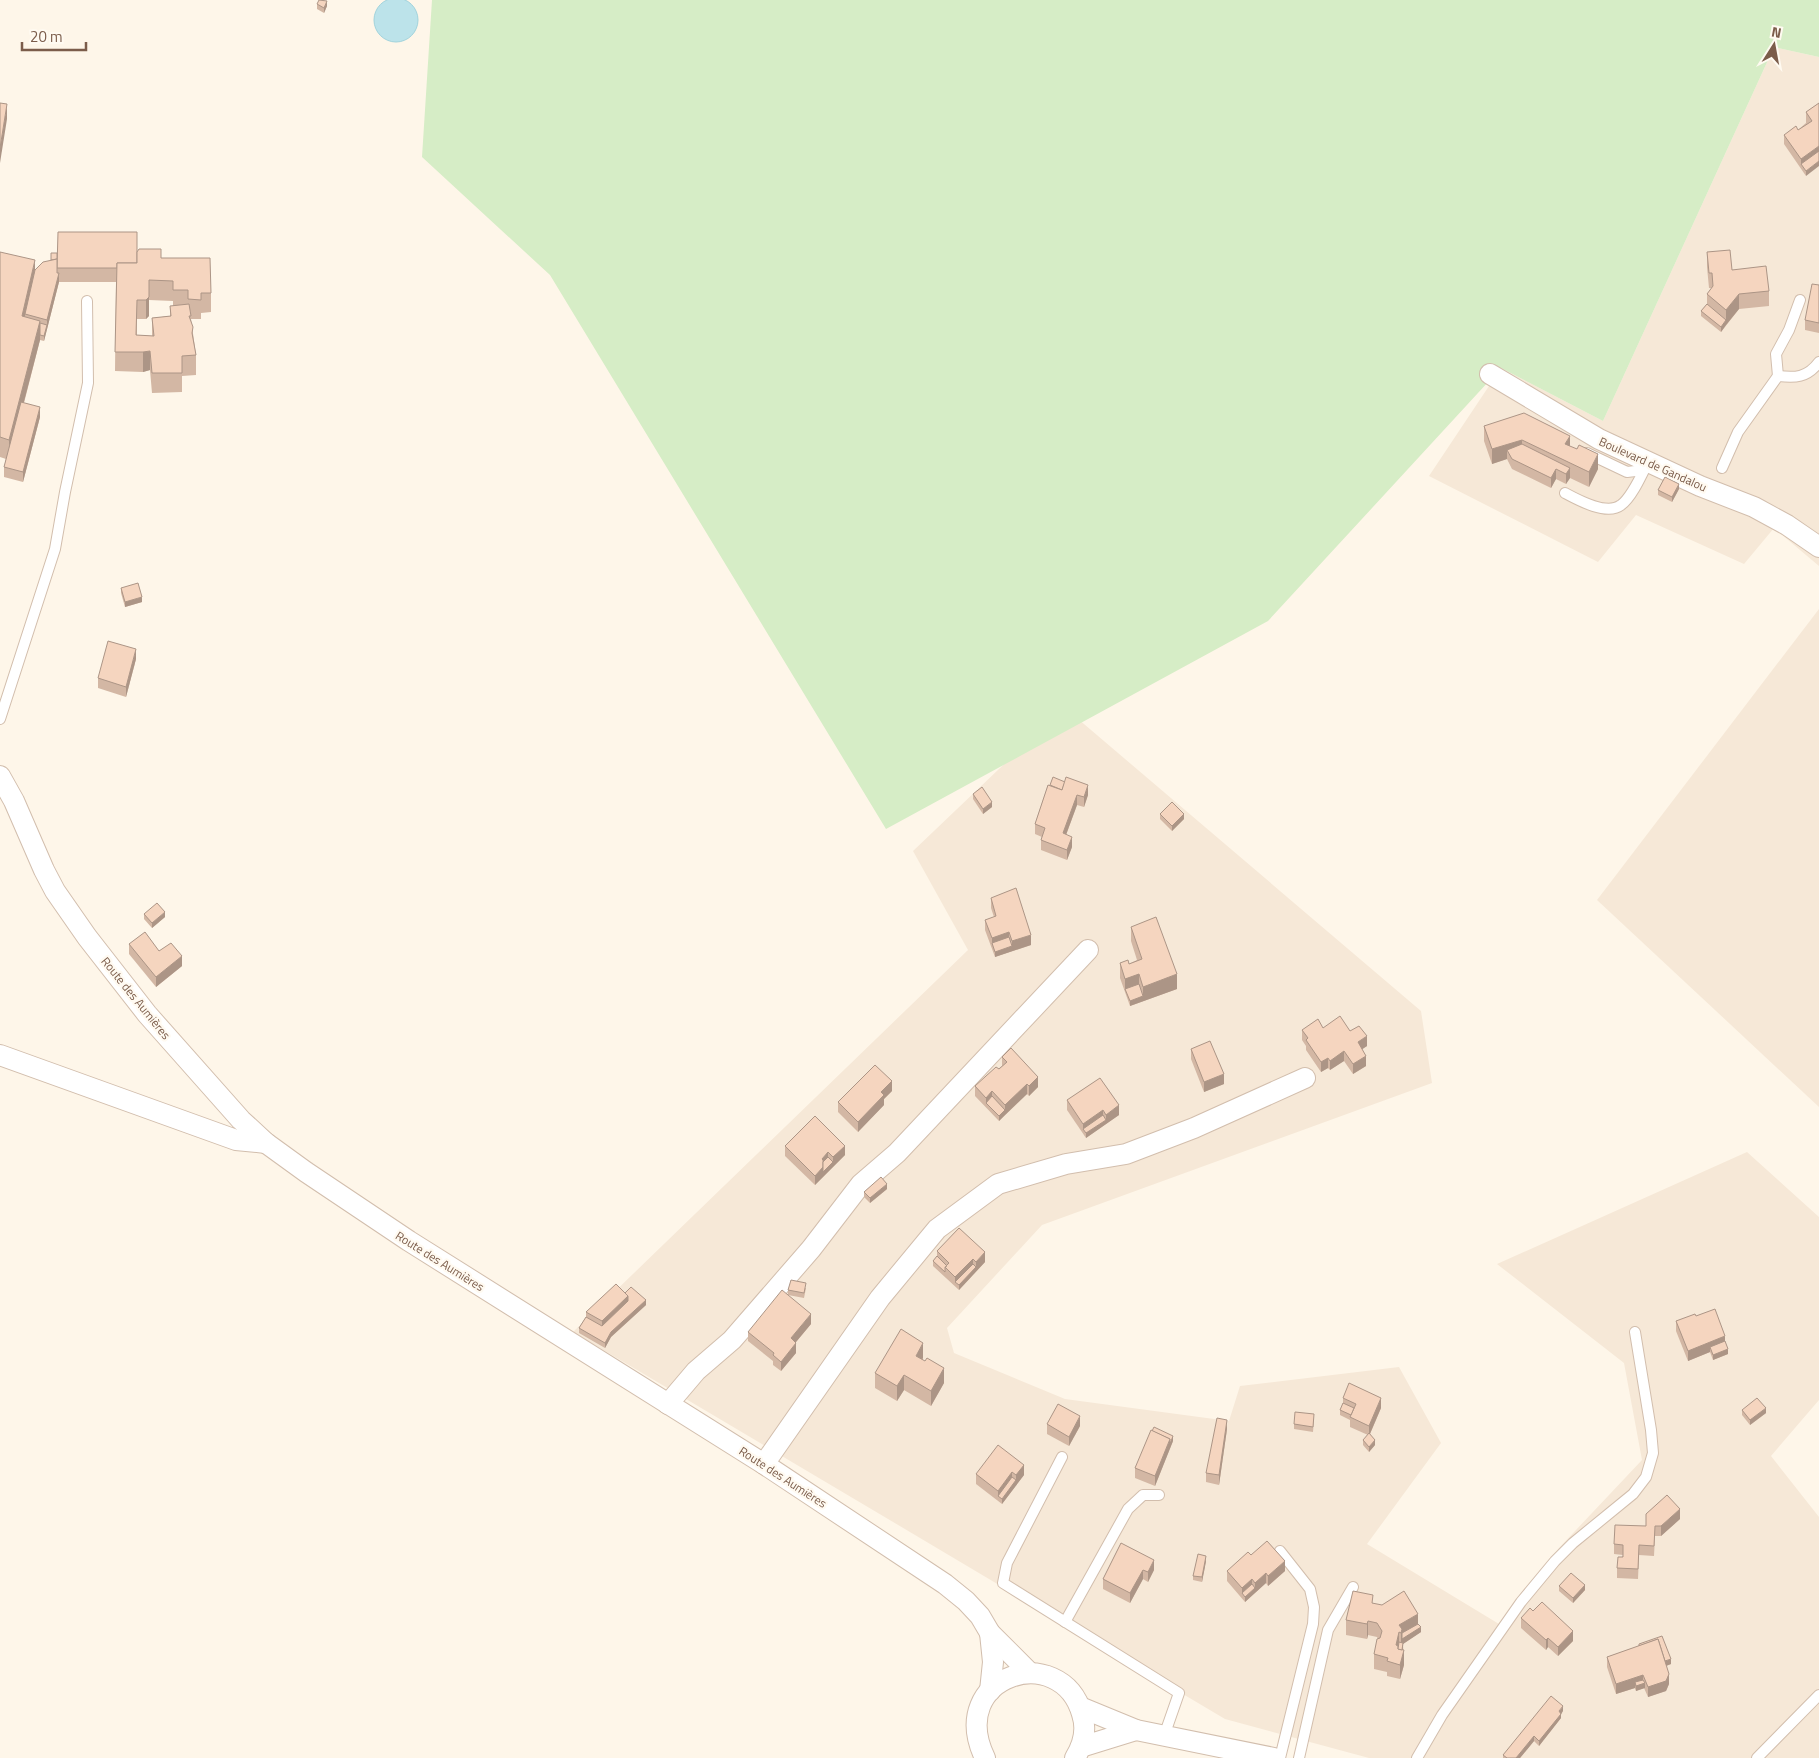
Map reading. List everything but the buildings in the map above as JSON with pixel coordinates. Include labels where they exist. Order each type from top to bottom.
[{"type":"street","name":"Boulevard de Gandalou","points":[[1490,374],[1646,466],[1754,507],[1787,525],[1819,547]]},
{"type":"street","name":"Route des Aumières","points":[[0,776],[14,801],[40,862],[55,891],[87,937],[147,1014],[241,1120],[266,1143],[408,1241],[764,1464],[945,1584],[966,1600],[980,1616],[990,1633],[1030,1673]]},
{"type":"street","points":[[668,1404],[696,1371],[732,1340],[811,1249],[861,1184],[897,1153],[1088,950]]},
{"type":"street","points":[[0,1055],[236,1140],[266,1143]]},
{"type":"street","points":[[764,1464],[880,1298],[937,1229],[998,1184],[1066,1164],[1126,1154],[1194,1128],[1305,1078]]},
{"type":"street","name":"Route des Aumières","points":[[990,1633],[993,1662],[990,1691]]},
{"type":"street","points":[[985,1758],[978,1743],[976,1724],[980,1707],[990,1691],[1001,1681],[1015,1675],[1030,1673],[1046,1675],[1060,1682],[1072,1693],[1080,1707],[1084,1720],[1084,1734],[1078,1752]]},
{"type":"street","points":[[1080,1707],[1136,1730],[1274,1758]]},
{"type":"street","points":[[1078,1752],[1136,1730]]},
{"type":"lane","points":[[1722,468],[1738,432],[1778,376],[1776,354],[1789,330],[1800,300]]},
{"type":"lane","points":[[0,719],[55,549],[88,383],[87,301]]},
{"type":"lane","points":[[1778,376],[1796,378],[1814,369],[1819,362]]},
{"type":"lane","points":[[1585,452],[1627,472],[1646,466]]},
{"type":"lane","points":[[1565,493],[1586,504],[1610,509],[1620,506],[1638,483],[1646,466]]},
{"type":"lane","points":[[1416,1758],[1442,1715],[1521,1602],[1555,1561],[1633,1494],[1646,1477],[1653,1453],[1636,1332]]},
{"type":"lane","points":[[1062,1458],[1007,1563],[1003,1583],[1180,1693],[1164,1736]]},
{"type":"lane","points":[[1065,1622],[1128,1509],[1143,1495],[1159,1495]]},
{"type":"lane","points":[[1280,1550],[1310,1589],[1314,1607],[1313,1624],[1280,1758]]},
{"type":"lane","points":[[1299,1758],[1328,1630],[1353,1586]]},
{"type":"lane","points":[[1757,1758],[1819,1695]]},
{"type":"shaded area","points":[[1774,47],[1819,57],[1819,566],[1774,528],[1744,564],[1636,515],[1598,562],[1429,476],[1501,368],[1603,421]]},
{"type":"shaded area","points":[[1819,609],[1819,1107],[1597,900]]},
{"type":"shaded area","points":[[1064,707],[1421,1011],[1432,1083],[1042,1225],[947,1328],[954,1353],[1065,1399],[1229,1421],[1240,1386],[1399,1367],[1441,1443],[1367,1544],[1499,1624],[1559,1548],[1642,1460],[1624,1363],[1497,1264],[1747,1152],[1819,1217],[1819,1400],[1771,1456],[1819,1517],[1819,1758],[1369,1758],[1225,1719],[573,1332],[968,950],[913,851]]},
{"type":"green space","points":[[432,0],[1819,0],[1819,57],[1774,47],[1603,421],[1501,368],[1268,621],[886,829],[550,275],[422,157]]},
{"type":"water","points":[[396,-2],[408,2],[414,8],[418,20],[414,32],[408,38],[396,42],[384,38],[378,32],[374,20],[378,8],[384,2]]}]
